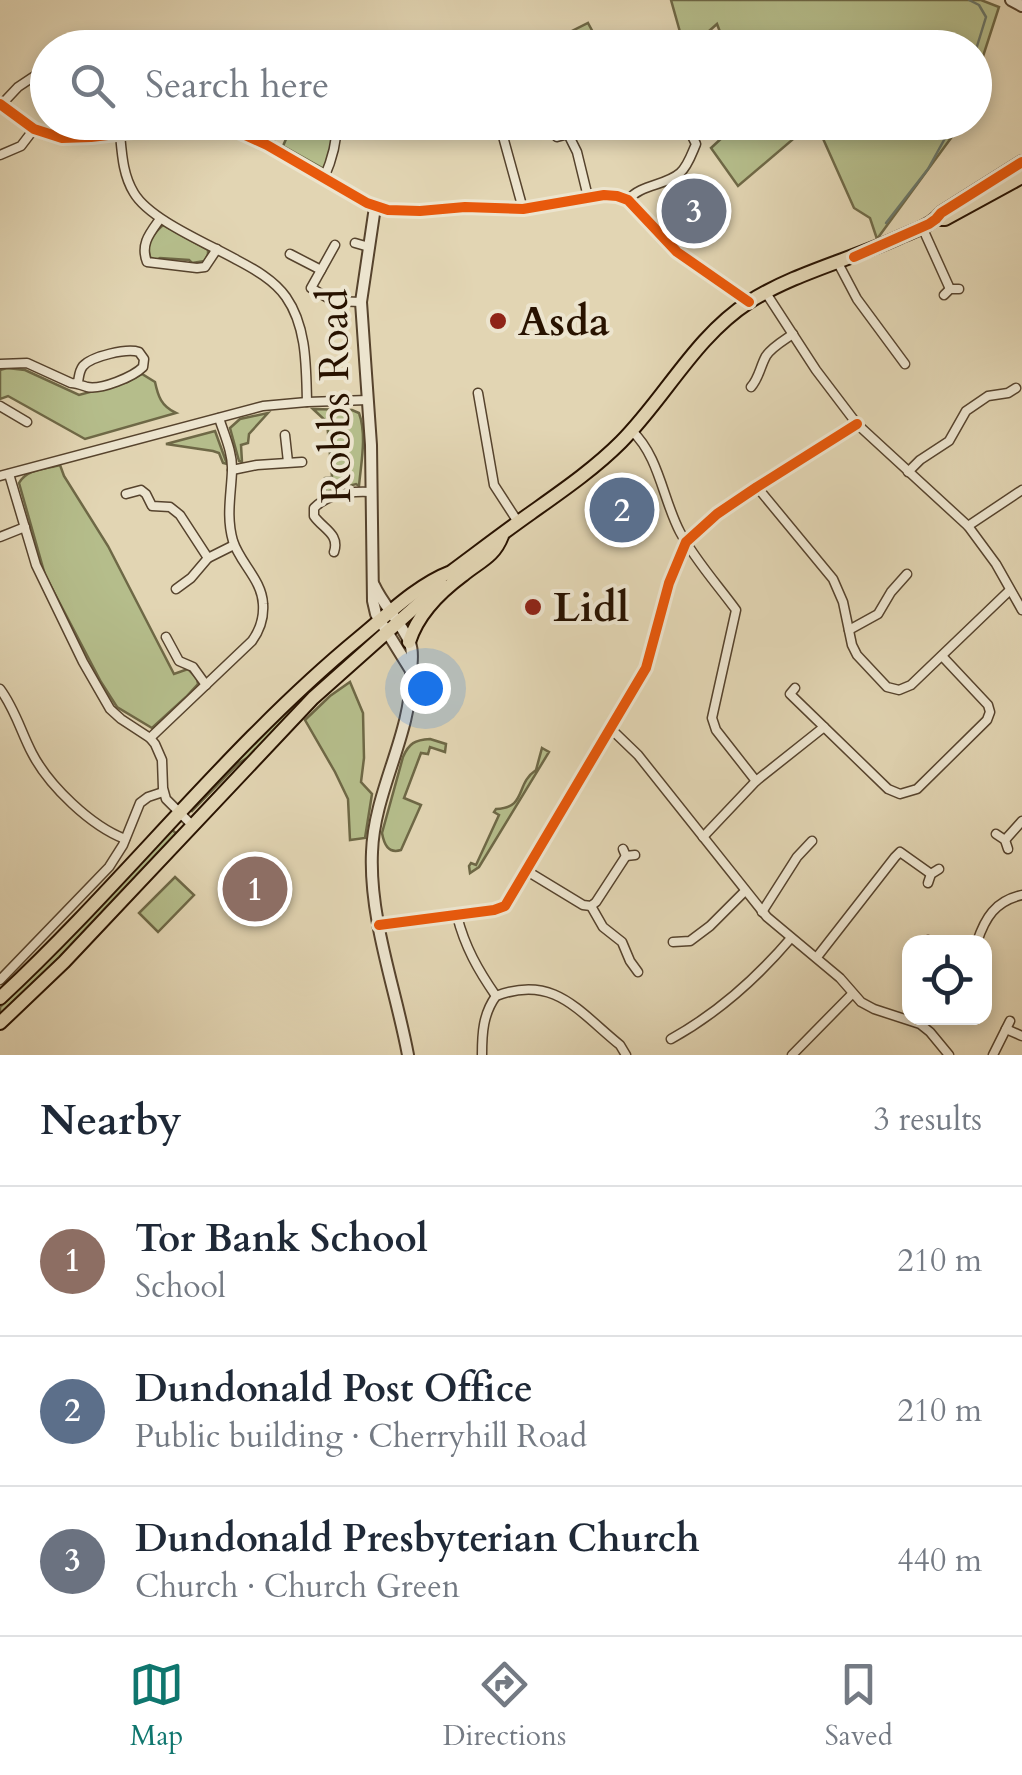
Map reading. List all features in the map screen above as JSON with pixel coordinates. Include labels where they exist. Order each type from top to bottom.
[{"type":"highway","points":[[0,998],[303,686],[589,470],[632,431],[716,329],[749,302],[922,227],[1022,162]]},
{"type":"highway","points":[[936,219],[946,220],[1022,177]]},
{"type":"highway","points":[[409,642],[430,604],[496,550],[503,534]]},
{"type":"highway","points":[[0,1023],[64,962],[388,621]]},
{"type":"street","points":[[1012,0],[1022,6]]},
{"type":"street","points":[[30,78],[1,104],[30,126]]},
{"type":"street","points":[[0,155],[21,146],[30,134]]},
{"type":"street","points":[[121,140],[123,166],[141,204],[160,219],[254,268],[284,295],[302,336],[306,402]]},
{"type":"street","points":[[256,140],[375,207],[388,210],[523,209],[588,196],[617,196],[628,200],[677,252],[749,302]]},
{"type":"street","points":[[266,145],[269,140]]},
{"type":"street","points":[[324,178],[337,140]]},
{"type":"street","points":[[505,140],[523,209]]},
{"type":"street","points":[[571,140],[588,196]]},
{"type":"street","points":[[628,200],[639,190],[684,170],[695,140]]},
{"type":"street","name":"Robbs Road","points":[[375,207],[361,302],[371,445],[374,609],[388,621]]},
{"type":"street","points":[[160,219],[145,241],[148,262],[205,267],[216,248]]},
{"type":"street","points":[[922,227],[951,291]]},
{"type":"street","points":[[355,243],[368,247]]},
{"type":"street","points":[[334,245],[311,288],[333,301],[361,302]]},
{"type":"street","points":[[290,254],[321,270]]},
{"type":"street","points":[[838,263],[857,299],[905,364]]},
{"type":"street","points":[[766,293],[857,424],[968,526],[996,564],[1022,610]]},
{"type":"street","points":[[752,387],[772,348],[793,334]]},
{"type":"street","points":[[0,364],[27,363],[70,384],[78,382],[92,388],[134,376],[143,367],[144,359],[139,352],[128,349],[91,360],[82,367],[78,382]]},
{"type":"street","points":[[908,472],[949,441],[966,411],[988,396],[1016,388]]},
{"type":"street","points":[[478,392],[494,485],[518,522]]},
{"type":"street","points":[[192,825],[172,807],[163,792],[162,760],[150,738],[121,719],[104,700],[36,565],[4,475],[263,406],[368,400]]},
{"type":"street","points":[[0,406],[28,422]]},
{"type":"street","points":[[150,738],[252,641],[263,615],[260,589],[234,545],[228,510],[232,458],[218,418]]},
{"type":"street","points":[[379,925],[505,906],[646,668],[669,583],[686,542],[717,514],[857,424]]},
{"type":"street","points":[[632,431],[643,442],[686,542],[736,610],[712,718],[716,730],[756,782]]},
{"type":"street","points":[[285,435],[288,462]]},
{"type":"street","points":[[232,470],[302,462]]},
{"type":"street","points":[[757,487],[833,578],[857,655],[883,683],[894,689],[911,685],[1010,590]]},
{"type":"street","points":[[126,494],[141,490],[152,506],[170,507],[180,515],[208,558]]},
{"type":"street","points":[[968,526],[1022,490]]},
{"type":"street","points":[[334,552],[334,537],[314,516],[314,508],[323,499],[370,492]]},
{"type":"street","points":[[0,537],[25,527]]},
{"type":"street","points":[[176,589],[208,558],[234,545]]},
{"type":"street","points":[[849,630],[878,614],[890,592],[908,574]]},
{"type":"street","points":[[388,621],[409,642],[412,689],[376,820],[372,873],[379,925],[408,1055]]},
{"type":"street","points":[[388,621],[410,670]]},
{"type":"street","points":[[166,637],[179,660],[193,667],[206,685]]},
{"type":"street","points":[[795,688],[790,694],[892,792],[900,794],[913,791],[987,720],[990,712],[988,705],[942,656]]},
{"type":"street","points":[[0,689],[10,702],[33,755],[54,784],[79,809],[125,839]]},
{"type":"street","points":[[703,837],[756,782],[824,728]]},
{"type":"street","points":[[612,729],[638,755],[762,912],[840,978],[852,994],[874,1010],[902,1016]]},
{"type":"street","points":[[0,980],[109,867],[140,802],[163,792]]},
{"type":"street","points":[[996,834],[1007,844],[1022,821]]},
{"type":"street","points":[[762,912],[797,857],[812,841]]},
{"type":"street","points":[[816,957],[900,852],[933,875]]},
{"type":"street","points":[[591,906],[628,853]]},
{"type":"street","points":[[527,871],[591,906],[603,927],[622,942],[638,972]]},
{"type":"street","points":[[673,942],[690,942],[745,892]]},
{"type":"street","points":[[979,935],[995,907],[1022,895]]},
{"type":"street","points":[[456,916],[474,964],[496,996]]},
{"type":"street","points":[[671,1039],[740,992],[791,938]]},
{"type":"street","points":[[482,1055],[483,1024],[489,1006],[496,996],[527,988],[560,996],[626,1055]]},
{"type":"street","points":[[792,1055],[852,994]]},
{"type":"street","points":[[926,1025],[948,1055]]},
{"type":"street","points":[[992,1055],[1008,1025],[1022,1036]]},
{"type":"green space","points":[[671,0],[981,0],[999,7],[992,30],[719,30],[717,24],[710,30],[679,30]]},
{"type":"green space","points":[[286,140],[334,140],[324,169],[283,146]]},
{"type":"green space","points":[[720,140],[792,140],[738,186],[711,148]]},
{"type":"green space","points":[[824,140],[950,140],[877,239],[870,218],[854,208]]},
{"type":"green space","points":[[163,225],[208,250],[205,261],[150,257],[150,242]]},
{"type":"green space","points":[[0,370],[25,370],[79,395],[142,374],[155,382],[161,400],[176,413],[85,439],[8,396],[0,399]]},
{"type":"green space","points":[[313,409],[359,413],[363,440],[359,486],[326,492],[325,478],[332,477],[327,422]]},
{"type":"green space","points":[[268,413],[249,434],[248,443],[241,445],[242,462],[239,461],[230,428],[240,419]]},
{"type":"green space","points":[[215,431],[227,464],[213,451],[166,444]]},
{"type":"green space","points":[[60,465],[108,546],[174,674],[188,669],[197,678],[198,684],[152,728],[117,707],[45,575],[19,483],[32,472]]},
{"type":"green space","points":[[361,645],[252,755],[190,809],[311,686]]},
{"type":"green space","points":[[350,682],[363,713],[361,782],[372,794],[365,838],[350,840],[348,799],[305,720]]},
{"type":"green space","points":[[430,739],[446,744],[445,752],[430,747],[428,754],[421,753],[404,798],[421,805],[401,850],[393,851],[385,844],[382,833],[403,757],[413,743]]},
{"type":"green space","points":[[542,748],[549,752],[479,867],[470,873],[469,866],[476,865],[499,815],[494,812],[517,800],[536,770]]},
{"type":"green space","points":[[171,829],[177,834],[87,931],[0,1016],[0,1007]]},
{"type":"green space","points":[[175,877],[194,895],[158,932],[139,913]]},
{"type":"waterway","points":[[969,0],[979,5],[986,17],[982,30]]},
{"type":"waterway","points":[[886,223],[928,169],[944,140]]},
{"type":"cycle path","points":[[0,104],[30,126]]},
{"type":"cycle path","points":[[256,140],[367,203],[388,210],[523,209],[617,196],[628,200],[677,252],[749,302]]},
{"type":"cycle path","points":[[854,257],[929,224],[1022,162]]},
{"type":"cycle path","points":[[379,925],[505,906],[646,668],[669,583],[686,542],[717,514],[857,424]]},
{"type":"place","name":"Dundonald Presbyterian Church","points":[[694,211]]},
{"type":"place","name":"Asda","points":[[498,321]]},
{"type":"place","name":"Dundonald Post Office","points":[[622,510]]},
{"type":"place","name":"Lidl","points":[[533,607]]},
{"type":"place","name":"Tor Bank School","points":[[255,889]]}]
